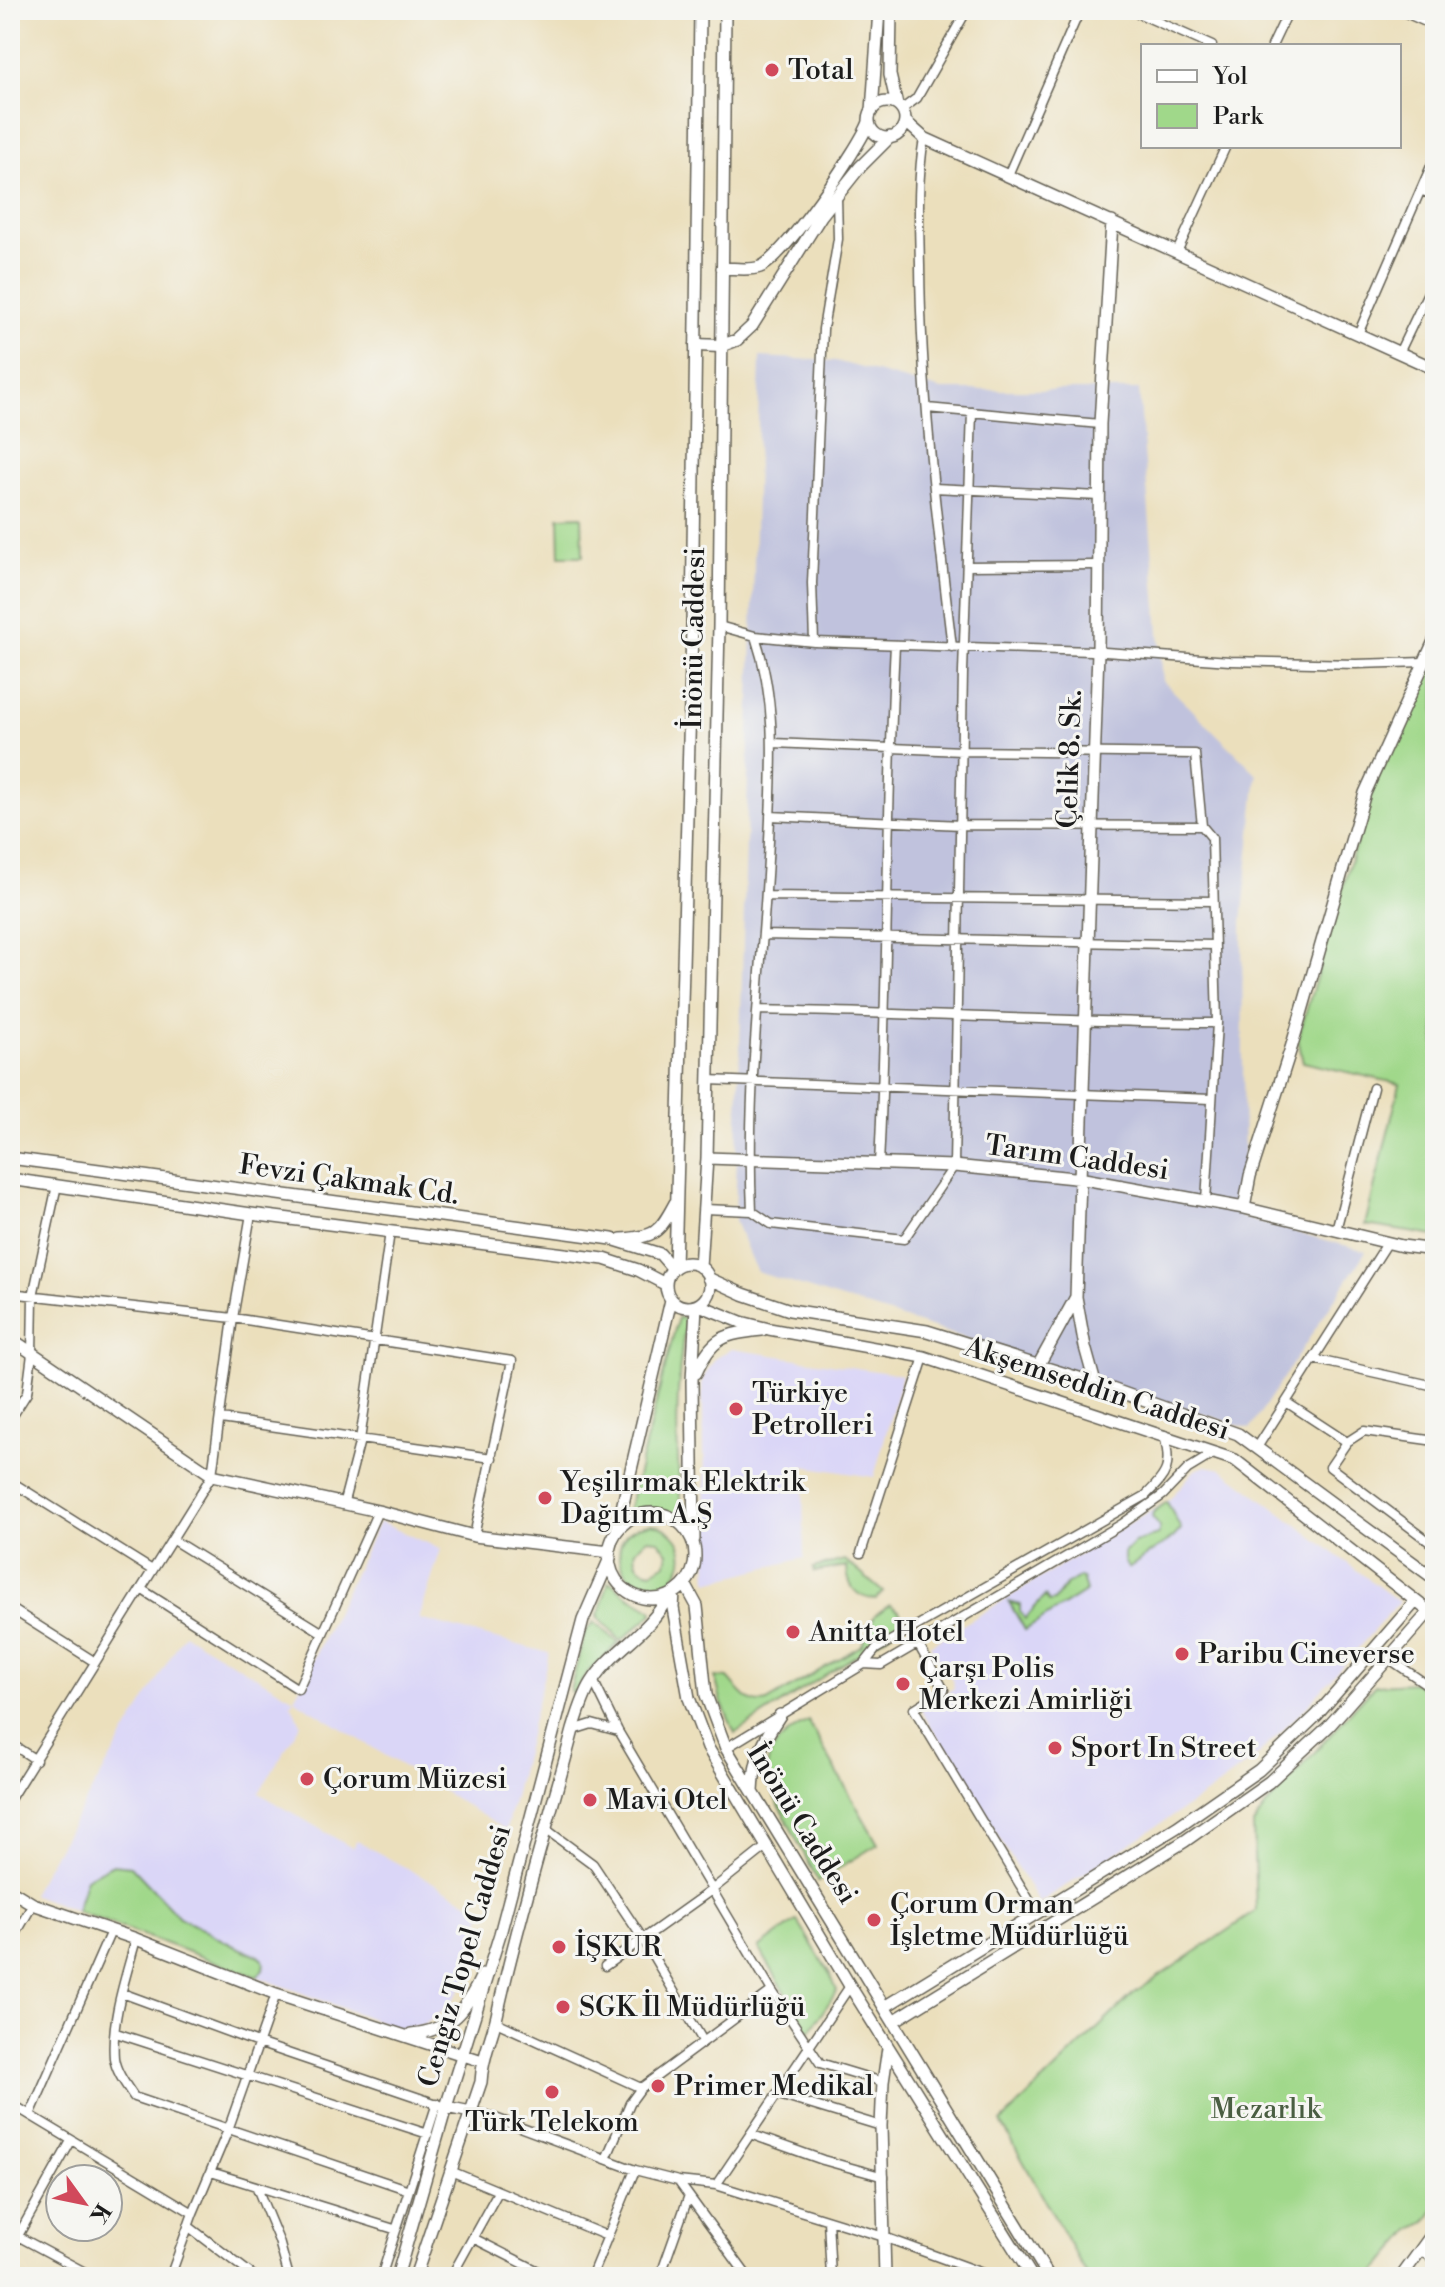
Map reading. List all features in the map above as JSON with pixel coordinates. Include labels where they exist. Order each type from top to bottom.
[{"type":"main road","points":[[696,345],[721,346]]},
{"type":"street","name":"İnönü Caddesi","points":[[674,1268],[692,628],[700,10]]},
{"type":"street","name":"İnönü Caddesi","points":[[700,1267],[707,1158],[719,626],[725,10]]},
{"type":"street","points":[[879,10],[871,116],[879,136],[924,138],[1435,369]]},
{"type":"street","points":[[721,346],[737,340],[752,326],[815,224],[837,195],[900,132],[901,112],[890,75],[891,10]]},
{"type":"street","points":[[901,112],[917,98],[967,10]]},
{"type":"street","points":[[1008,175],[1080,10]]},
{"type":"street","points":[[1131,10],[1208,44]]},
{"type":"street","points":[[1273,44],[1289,10]]},
{"type":"street","points":[[1399,10],[1435,26]]},
{"type":"street","points":[[722,268],[761,267],[778,254],[850,158],[871,116],[886,102],[901,112],[924,138]]},
{"type":"street","points":[[924,138],[919,169],[920,281],[927,408],[952,647]]},
{"type":"street","points":[[1177,252],[1225,148]]},
{"type":"street","points":[[1358,334],[1435,157]]},
{"type":"street","points":[[1421,190],[1435,196]]},
{"type":"street","points":[[814,642],[812,583],[823,329],[838,239],[837,195]]},
{"type":"street","name":"Çelik 8. Sk.","points":[[1076,1297],[1098,651],[1100,424],[1112,222]]},
{"type":"street","points":[[1399,353],[1435,278]]},
{"type":"street","points":[[1425,298],[1435,302]]},
{"type":"street","points":[[927,408],[1100,424]]},
{"type":"street","points":[[704,1209],[752,1211],[771,1224],[904,1239],[954,1166],[972,412]]},
{"type":"street","points":[[934,488],[1099,496]]},
{"type":"street","points":[[967,566],[1098,565]]},
{"type":"street","points":[[719,626],[755,636],[814,642],[1098,651],[1230,661],[1425,662]]},
{"type":"street","points":[[752,1211],[749,1158],[773,743],[767,676],[755,636]]},
{"type":"street","points":[[1244,1208],[1250,1176],[1292,1045],[1365,793],[1435,639]]},
{"type":"street","points":[[879,1164],[895,645]]},
{"type":"street","points":[[773,743],[962,751],[1195,754],[1202,826],[1212,838],[1217,1023],[1206,1201]]},
{"type":"street","points":[[770,816],[961,825],[1202,826]]},
{"type":"street","points":[[766,896],[1213,901]]},
{"type":"street","points":[[763,935],[1213,945]]},
{"type":"street","points":[[758,1010],[957,1014],[1086,1022],[1217,1023]]},
{"type":"street","points":[[708,1080],[1211,1099]]},
{"type":"street","points":[[1336,1230],[1373,1088]]},
{"type":"street","name":"Fevzi Çakmak Cd.","points":[[10,1158],[612,1239],[660,1254],[674,1268]]},
{"type":"street","name":"Tarım Caddesi","points":[[707,1158],[954,1166],[1081,1178],[1244,1208],[1435,1250]]},
{"type":"street","name":"Fevzi Çakmak Cd.","points":[[10,1179],[251,1214],[604,1259],[638,1270],[665,1284]]},
{"type":"street","points":[[10,1420],[27,1393],[32,1354],[33,1296],[57,1185]]},
{"type":"street","points":[[612,1239],[647,1237],[662,1228],[677,1199]]},
{"type":"street","points":[[10,1799],[212,1475],[233,1318],[251,1214]]},
{"type":"street","points":[[343,1505],[360,1440],[390,1232]]},
{"type":"street","points":[[1258,1446],[1388,1242]]},
{"type":"street","points":[[688,1263],[700,1267],[708,1278],[709,1290],[698,1305],[692,1381],[695,1558],[685,1584],[671,1595],[654,1599],[629,1592],[619,1583],[612,1571],[610,1555],[671,1300],[665,1284],[674,1268],[688,1263]]},
{"type":"street","name":"Akşemseddin Caddesi","points":[[708,1278],[790,1310],[927,1331],[1095,1383],[1238,1434],[1435,1579]]},
{"type":"street","points":[[10,1293],[233,1318],[512,1361],[474,1536]]},
{"type":"street","points":[[1038,1366],[1076,1297]]},
{"type":"street","points":[[1076,1297],[1095,1383]]},
{"type":"street","points":[[671,1300],[681,1307],[698,1305]]},
{"type":"street","name":"Akşemseddin Caddesi","points":[[698,1305],[769,1329],[924,1357],[1216,1452],[1235,1460],[1432,1614]]},
{"type":"street","points":[[692,1381],[706,1351],[730,1333],[769,1329]]},
{"type":"street","points":[[10,1338],[212,1475],[378,1511],[474,1536],[610,1555]]},
{"type":"street","points":[[861,1553],[924,1357]]},
{"type":"street","points":[[1313,1359],[1435,1386]]},
{"type":"street","points":[[1286,1402],[1347,1442]]},
{"type":"street","points":[[221,1419],[492,1458]]},
{"type":"street","points":[[1435,1441],[1364,1431],[1347,1442],[1330,1467],[1435,1546]]},
{"type":"street","points":[[726,1748],[864,1664],[876,1649],[1145,1496],[1162,1480],[1170,1459],[1164,1435]]},
{"type":"street","points":[[864,1664],[881,1665],[1122,1524],[1163,1495],[1188,1469],[1216,1452]]},
{"type":"street","points":[[10,1481],[152,1570]]},
{"type":"street","points":[[141,1589],[298,1689],[378,1511]]},
{"type":"street","points":[[616,1534],[637,1516],[651,1513],[677,1521],[694,1544]]},
{"type":"street","points":[[173,1540],[323,1633]]},
{"type":"street","name":"Cengiz Topel Caddesi","points":[[397,2277],[442,2105],[464,2054],[500,1934],[583,1620],[610,1555]]},
{"type":"street","name":"İnönü Caddesi","points":[[685,1584],[697,1606],[706,1695],[726,1748],[1049,2277]]},
{"type":"street","name":"İnönü Caddesi","points":[[671,1595],[689,1698],[708,1748],[1028,2275]]},
{"type":"street","name":"Cengiz Topel Caddesi","points":[[416,2276],[481,2082],[482,2061],[496,2022],[573,1730],[593,1680],[660,1612],[671,1595]]},
{"type":"street","points":[[886,2006],[1177,1827],[1259,1770],[1317,1715],[1415,1602]]},
{"type":"street","points":[[10,1608],[95,1662]]},
{"type":"street","points":[[894,2021],[1185,1841],[1269,1782],[1329,1726],[1388,1658],[1432,1614]]},
{"type":"street","points":[[918,1644],[944,1690],[914,1709],[1045,1928]]},
{"type":"street","points":[[1388,1658],[1435,1690]]},
{"type":"street","points":[[593,1680],[618,1731],[772,1991],[820,2063],[883,2082]]},
{"type":"street","points":[[753,1793],[754,1763],[780,1715]]},
{"type":"street","points":[[573,1730],[592,1724],[618,1731]]},
{"type":"street","points":[[10,1743],[36,1760]]},
{"type":"street","points":[[547,1830],[593,1864],[643,1939],[703,2041]]},
{"type":"street","points":[[605,1966],[713,1889],[767,1846]]},
{"type":"street","points":[[10,1890],[33,1904],[136,1939],[276,1994],[482,2061]]},
{"type":"street","points":[[10,1944],[33,1904]]},
{"type":"street","points":[[30,2115],[111,1931]]},
{"type":"street","points":[[403,2035],[431,2032],[458,2013],[475,1990],[500,1934]]},
{"type":"street","points":[[136,1939],[122,1993],[114,2059],[134,2097],[409,2190]]},
{"type":"street","points":[[716,2185],[850,1986]]},
{"type":"street","points":[[606,2159],[630,2103],[641,2088],[772,1991]]},
{"type":"street","points":[[122,1993],[258,2043],[471,2112],[635,2170],[678,2181],[716,2185],[884,2237],[993,2277]]},
{"type":"street","points":[[170,2277],[228,2130],[276,1994]]},
{"type":"street","points":[[496,2022],[641,2088]]},
{"type":"street","points":[[116,2033],[428,2134]]},
{"type":"street","points":[[885,2277],[881,2126],[888,2048]]},
{"type":"street","points":[[779,2095],[881,2126]]},
{"type":"street","points":[[10,2103],[193,2213]]},
{"type":"street","points":[[381,2277],[394,2229],[428,2134],[442,2105]]},
{"type":"street","points":[[750,2134],[823,2160],[884,2177]]},
{"type":"street","points":[[10,2250],[14,2234],[71,2141]]},
{"type":"street","points":[[591,2277],[635,2170]]},
{"type":"street","points":[[211,2172],[394,2229]]},
{"type":"street","points":[[453,2172],[607,2236]]},
{"type":"street","points":[[678,2181],[748,2277]]},
{"type":"street","points":[[257,2188],[279,2241],[289,2277]]},
{"type":"street","points":[[451,2277],[498,2192]]},
{"type":"street","points":[[660,2277],[688,2198]]},
{"type":"street","points":[[828,2220],[831,2277]]},
{"type":"street","points":[[188,2226],[255,2277]]},
{"type":"street","points":[[1401,2277],[1435,2230]]},
{"type":"street","points":[[14,2234],[94,2277]]},
{"type":"street","points":[[473,2238],[550,2277]]},
{"type":"street","points":[[1420,2250],[1435,2260]]},
{"type":"shaded area","points":[[760,357],[836,361],[942,390],[1139,390],[1163,681],[1257,774],[1242,922],[1244,1186],[1240,1217],[1366,1251],[1250,1429],[757,1272],[735,1221]]},
{"type":"shaded area","points":[[732,1349],[902,1375],[874,1477],[803,1466],[804,1558],[708,1582],[702,1380],[716,1357]]},
{"type":"shaded area","points":[[1206,1466],[1222,1469],[1399,1602],[1305,1708],[1258,1755],[1217,1787],[1039,1903],[921,1710],[954,1688],[953,1681],[930,1645],[1169,1500],[1195,1470]]},
{"type":"shaded area","points":[[379,1522],[441,1549],[419,1619],[549,1653],[506,1830],[294,1699]]},
{"type":"shaded area","points":[[184,1634],[294,1699],[291,1704],[301,1723],[259,1793],[352,1848],[357,1841],[483,1910],[464,1984],[448,2007],[422,2025],[400,2029],[31,1894]]},
{"type":"green space","points":[[582,516],[583,556],[560,556],[559,517]]},
{"type":"green space","points":[[1435,652],[1435,1236],[1365,1225],[1400,1084],[1303,1062],[1298,1039],[1374,782]]},
{"type":"green space","points":[[678,1317],[686,1319],[679,1370],[677,1419],[682,1520],[656,1511],[628,1512]]},
{"type":"green space","points":[[1167,1502],[1181,1529],[1128,1568],[1124,1553],[1135,1542],[1158,1535],[1160,1527],[1152,1517],[1153,1512]]},
{"type":"green space","points":[[652,1524],[661,1526],[679,1543],[681,1566],[662,1586],[647,1588],[634,1582],[625,1570],[620,1556],[622,1542],[632,1530]],"holes":[[[647,1539],[658,1540],[668,1553],[666,1563],[652,1572],[644,1570],[638,1565],[636,1550]]]},
{"type":"green space","points":[[845,1560],[883,1592],[876,1599],[863,1596],[854,1589],[847,1566],[814,1572],[813,1568]]},
{"type":"green space","points":[[1079,1577],[1086,1591],[1025,1630],[1009,1602],[1020,1605],[1025,1619],[1045,1596],[1049,1602],[1054,1601],[1066,1585]]},
{"type":"green space","points":[[609,1581],[653,1613],[621,1641],[598,1617]]},
{"type":"green space","points":[[890,1605],[899,1611],[905,1624],[735,1733],[722,1704],[715,1677],[728,1678],[750,1700],[767,1702],[862,1645],[875,1615]]},
{"type":"green space","points":[[594,1622],[619,1643],[589,1671],[574,1693],[570,1691],[585,1632]]},
{"type":"green space","name":"Mezarlık","points":[[1414,1683],[1435,1698],[1435,2209],[1426,2222],[1411,2230],[1372,2277],[1088,2277],[1001,2122],[1133,1994],[1256,1911],[1253,1825],[1267,1805],[1375,1685]]},
{"type":"green space","points":[[808,1721],[878,1844],[818,1881],[766,1780],[772,1750],[790,1732]]},
{"type":"green space","points":[[113,1864],[131,1866],[179,1917],[260,1956],[264,1961],[263,1969],[257,1977],[76,1911],[86,1878]]},
{"type":"green space","points":[[797,1920],[837,1991],[809,2032],[759,1948]]},
{"type":"place","name":"Total","points":[[772,70]]},
{"type":"place","name":"Türkiye Petrolleri","points":[[736,1409]]},
{"type":"place","name":"Yeşilırmak Elektrik Dağıtım A.Ş","points":[[545,1498]]},
{"type":"place","name":"Anitta Hotel","points":[[793,1632]]},
{"type":"place","name":"Paribu Cineverse","points":[[1182,1654]]},
{"type":"place","name":"Çarşı Polis Merkezi Amirliği","points":[[903,1684]]},
{"type":"place","name":"Sport In Street","points":[[1055,1748]]},
{"type":"place","name":"Çorum Müzesi","points":[[307,1779]]},
{"type":"place","name":"Mavi Otel","points":[[590,1800]]},
{"type":"place","name":"Çorum Orman İşletme Müdürlüğü","points":[[874,1920]]},
{"type":"place","name":"İŞKUR","points":[[559,1947]]},
{"type":"place","name":"SGK İl Müdürlüğü","points":[[563,2007]]},
{"type":"place","name":"Primer Medikal","points":[[658,2086]]},
{"type":"place","name":"Türk Telekom","points":[[552,2092]]}]
